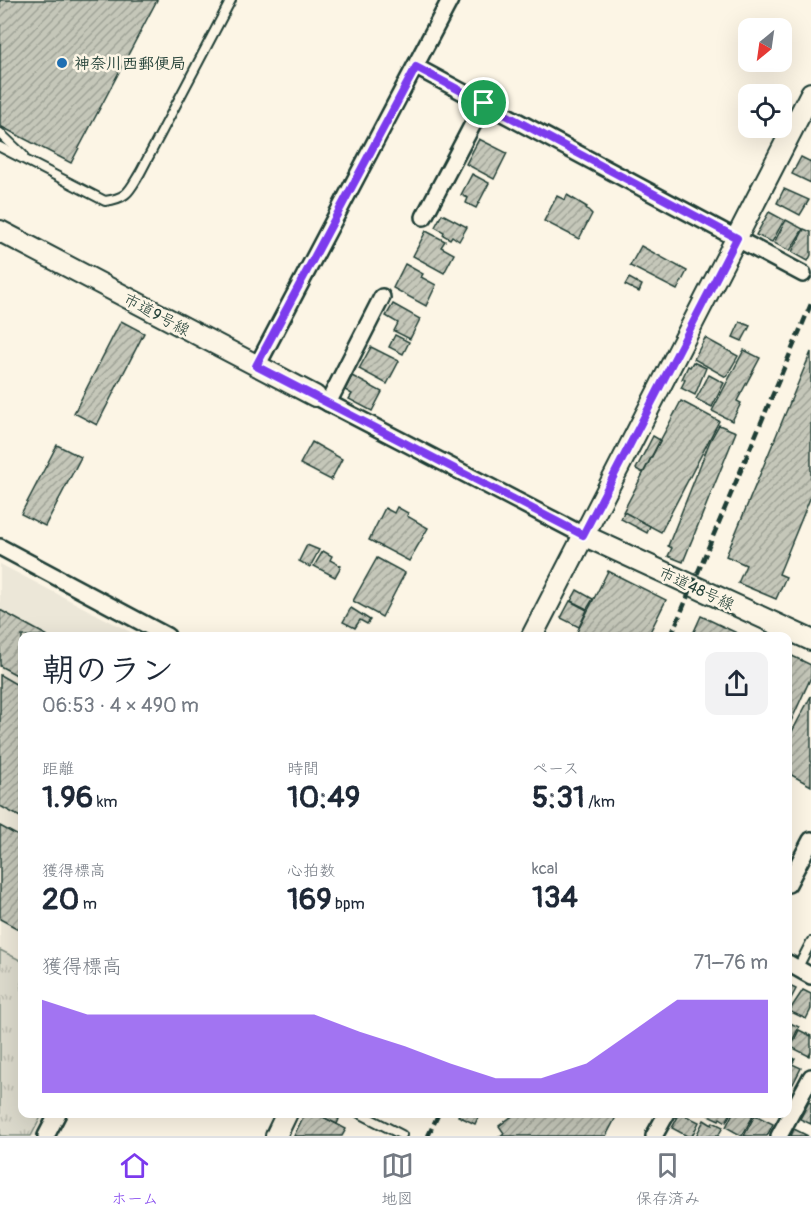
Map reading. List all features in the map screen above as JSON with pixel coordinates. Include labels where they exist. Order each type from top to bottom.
[{"type":"street","points":[[256,366],[450,0]]},
{"type":"street","points":[[416,67],[803,274]]},
{"type":"street","points":[[534,632],[811,93]]},
{"type":"street","points":[[424,218],[484,103]]},
{"type":"street","name":"市道9号線","points":[[0,231],[321,399]]},
{"type":"street","points":[[382,297],[321,399],[583,535]]},
{"type":"street","name":"市道48号線","points":[[583,535],[811,640]]},
{"type":"street","points":[[0,547],[159,632]]},
{"type":"street","points":[[792,876],[811,840]]},
{"type":"street","points":[[792,966],[811,976]]},
{"type":"street","points":[[792,1112],[811,1077]]},
{"type":"street","points":[[46,1136],[55,1118]]},
{"type":"street","points":[[276,1136],[285,1118]]},
{"type":"street","points":[[654,1136],[664,1118]]},
{"type":"street","points":[[779,1136],[789,1118]]},
{"type":"lane","points":[[0,147],[105,201],[120,199],[128,193],[231,0]]},
{"type":"lane","points":[[0,133],[36,166]]},
{"type":"lane","points":[[792,966],[811,942]]},
{"type":"lane","points":[[369,1118],[402,1135]]},
{"type":"shaded area","points":[[0,564],[130,632],[18,632],[18,1118],[47,1118],[38,1136],[0,1136]]},
{"type":"green space","points":[[0,950],[18,959],[18,1118],[40,1118],[31,1136],[0,1136]]},
{"type":"building","name":"神奈川西郵便局","points":[[0,0],[157,0],[71,163],[0,126]]},
{"type":"building","points":[[479,139],[507,153],[494,179],[466,164]]},
{"type":"building","points":[[801,157],[811,162],[811,183],[792,174]]},
{"type":"building","points":[[472,174],[489,183],[476,208],[466,203],[468,198],[461,195]]},
{"type":"building","points":[[784,189],[809,200],[800,215],[777,203]]},
{"type":"building","points":[[567,195],[587,207],[592,214],[579,239],[544,221],[557,196],[565,200]]},
{"type":"building","points":[[769,212],[784,220],[772,242],[756,235]]},
{"type":"building","points":[[442,214],[467,227],[459,241],[452,236],[450,239],[443,235],[444,232],[435,227]]},
{"type":"building","points":[[786,220],[803,229],[790,251],[774,243]]},
{"type":"building","points":[[804,229],[811,232],[811,255],[808,261],[792,252]]},
{"type":"building","points":[[426,231],[445,241],[441,247],[454,254],[444,273],[413,256]]},
{"type":"building","points":[[641,246],[687,271],[677,290],[630,266]]},
{"type":"building","points":[[405,264],[423,274],[421,277],[436,285],[426,306],[393,288]]},
{"type":"building","points":[[629,278],[642,285],[639,292],[625,285]]},
{"type":"building","points":[[393,304],[420,319],[410,339],[394,331],[398,323],[386,316]]},
{"type":"building","points":[[121,321],[144,333],[97,425],[74,413]]},
{"type":"building","points":[[740,322],[750,326],[742,341],[733,337]]},
{"type":"building","points":[[395,335],[409,342],[403,354],[389,347]]},
{"type":"building","points":[[705,338],[738,356],[726,377],[694,359]]},
{"type":"building","points":[[371,347],[399,361],[387,384],[359,369]]},
{"type":"building","points":[[744,350],[760,358],[737,401],[741,403],[732,421],[712,411]]},
{"type":"building","points":[[811,352],[811,496],[779,574],[786,577],[776,599],[738,583],[746,565],[726,556]]},
{"type":"building","points":[[693,362],[706,368],[695,395],[681,388],[688,366],[690,367]]},
{"type":"building","points":[[709,375],[724,383],[712,407],[696,399]]},
{"type":"building","points":[[352,376],[382,392],[372,411],[349,399],[352,394],[345,390]]},
{"type":"building","points":[[681,401],[719,421],[661,532],[623,512]]},
{"type":"building","points":[[719,425],[736,432],[683,562],[668,556],[672,548],[668,546],[710,441]]},
{"type":"building","points":[[653,436],[660,440],[643,473],[636,469]]},
{"type":"building","points":[[312,442],[342,459],[331,480],[300,464]]},
{"type":"building","points":[[57,445],[81,457],[45,526],[21,514]]},
{"type":"building","points":[[397,507],[408,513],[407,516],[428,528],[409,561],[369,540],[385,508],[394,513]]},
{"type":"building","points":[[624,512],[650,526],[647,533],[621,519]]},
{"type":"building","points":[[307,545],[319,550],[310,567],[299,561]]},
{"type":"building","points":[[323,551],[332,556],[330,560],[341,566],[335,577],[314,566]]},
{"type":"building","points":[[377,558],[405,573],[382,617],[353,601]]},
{"type":"building","points":[[608,571],[666,600],[650,632],[577,632]]},
{"type":"building","points":[[577,590],[593,599],[587,609],[571,601]]},
{"type":"building","points":[[570,601],[587,610],[579,627],[561,618]]},
{"type":"building","points":[[351,608],[370,620],[367,624],[360,620],[355,628],[343,622]]},
{"type":"building","points":[[0,610],[41,632],[18,632],[18,676],[0,666]]},
{"type":"building","points":[[701,616],[735,632],[694,632]]},
{"type":"building","points":[[792,656],[811,665],[811,677],[792,719]]},
{"type":"building","points":[[0,675],[18,685],[18,816],[0,806]]},
{"type":"building","points":[[811,696],[811,786],[792,775],[792,732]]},
{"type":"building","points":[[0,826],[18,836],[18,929],[0,919]]},
{"type":"building","points":[[803,990],[811,994],[811,1009],[806,1019],[792,1012],[792,1006]]},
{"type":"building","points":[[792,1024],[799,1027],[792,1041]]},
{"type":"building","points":[[799,1030],[811,1036],[809,1056],[792,1048]]},
{"type":"building","points":[[792,1064],[801,1068],[792,1083]]},
{"type":"building","points":[[809,1102],[811,1103],[811,1124],[800,1119]]},
{"type":"building","points":[[303,1118],[325,1118],[346,1129],[342,1136],[294,1136]]},
{"type":"building","points":[[325,1118],[337,1118],[339,1119],[337,1124]]},
{"type":"building","points":[[462,1118],[478,1118],[475,1124]]},
{"type":"building","points":[[509,1118],[615,1118],[606,1136],[500,1136],[504,1133],[499,1126]]},
{"type":"building","points":[[677,1118],[691,1118],[699,1122],[692,1136],[687,1136],[672,1128]]},
{"type":"building","points":[[730,1118],[752,1118],[742,1136],[726,1127]]},
{"type":"building","points":[[753,1118],[761,1118],[773,1124],[767,1136],[744,1136]]},
{"type":"building","points":[[704,1120],[712,1125],[713,1122],[723,1127],[718,1136],[696,1136]]},
{"type":"building","points":[[794,1129],[808,1136],[791,1136]]},
{"type":"railway","points":[[673,632],[811,304]]},
{"type":"railway","points":[[428,1136],[437,1118]]},
{"type":"place","name":"神奈川西郵便局","points":[[62,63]]},
{"type":"route","points":[[416,67],[484,103],[737,238],[583,535],[256,366],[416,67]]}]
